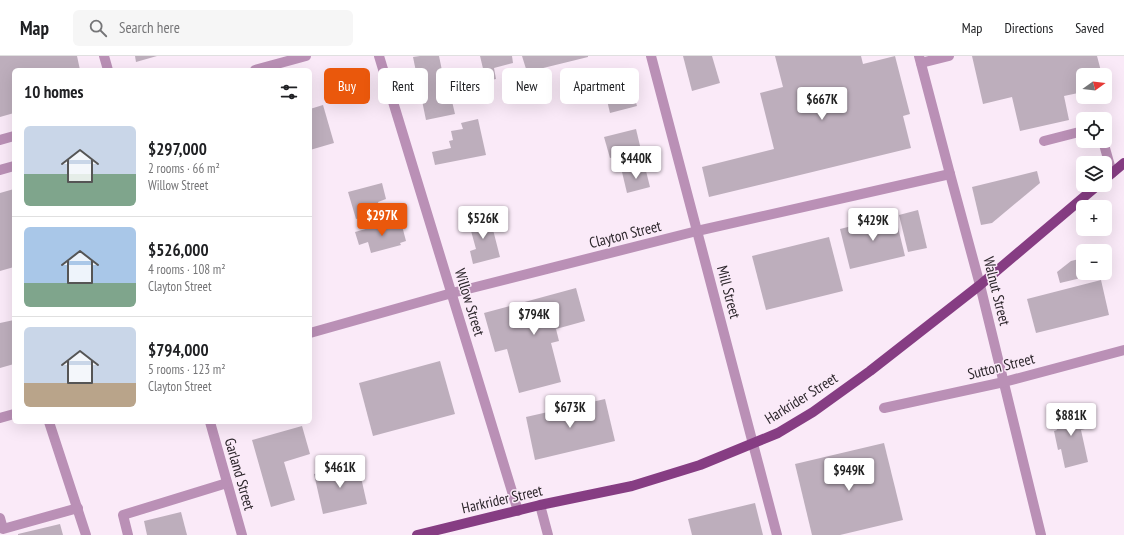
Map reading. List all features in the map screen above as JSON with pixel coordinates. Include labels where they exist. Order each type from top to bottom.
[{"type":"main road","points":[[1112,173],[1124,163]]},
{"type":"main road","name":"Harkrider Street","points":[[417,535],[540,505],[632,486],[700,465],[778,433],[813,412],[870,371],[980,284],[1090,192]]},
{"type":"street","points":[[104,56],[107,68]]},
{"type":"street","points":[[262,68],[306,56]]},
{"type":"street","name":"Willow Street","points":[[379,56],[518,511]]},
{"type":"street","name":"Mill Street","points":[[651,56],[753,442],[776,535]]},
{"type":"street","points":[[920,60],[949,56]]},
{"type":"street","name":"Walnut Street","points":[[920,60],[980,284],[1040,535]]},
{"type":"street","points":[[1044,141],[1076,133]]},
{"type":"street","points":[[0,140],[12,137]]},
{"type":"street","points":[[0,170],[12,167]]},
{"type":"street","name":"Clayton Street","points":[[312,332],[452,293],[697,231],[950,174]]},
{"type":"street","name":"Sutton Street","points":[[884,408],[1004,382],[1124,350]]},
{"type":"street","points":[[0,418],[12,415]]},
{"type":"street","points":[[50,424],[86,535]]},
{"type":"street","name":"Garland Street","points":[[211,424],[242,535]]},
{"type":"street","points":[[128,535],[123,515],[227,483]]},
{"type":"street","points":[[540,505],[548,535]]},
{"type":"street","points":[[0,518],[3,529],[78,508]]},
{"type":"building","points":[[0,56],[77,56],[80,68],[12,68],[12,114],[0,117]]},
{"type":"building","points":[[135,56],[157,56],[136,62]]},
{"type":"building","points":[[439,56],[441,68],[436,68],[436,104],[453,104],[455,114],[426,120],[423,104],[428,104],[428,68],[415,68],[413,57]]},
{"type":"building","points":[[480,56],[512,56],[513,63],[494,68],[483,68]]},
{"type":"building","points":[[522,56],[588,56],[543,68],[526,68]]},
{"type":"building","points":[[683,56],[712,56],[720,83],[692,91]]},
{"type":"building","points":[[775,56],[861,56],[863,64],[895,56],[910,114],[903,116],[911,148],[709,197],[702,167],[774,149],[760,93],[783,87]]},
{"type":"building","points":[[972,56],[1097,56],[1100,68],[1076,68],[1076,93],[1064,96],[1069,120],[1020,131],[1012,97],[983,104]]},
{"type":"building","points":[[494,68],[496,79],[494,79]]},
{"type":"building","points":[[608,104],[636,104],[637,106],[610,113]]},
{"type":"building","points":[[323,105],[334,143],[312,149],[312,108]]},
{"type":"building","points":[[478,119],[486,155],[435,165],[432,152],[451,148],[449,141],[453,140],[451,131],[463,129],[461,123]]},
{"type":"building","points":[[636,129],[641,150],[610,158],[604,137]]},
{"type":"building","points":[[645,167],[650,187],[627,193],[622,172]]},
{"type":"building","points":[[1037,171],[1040,183],[992,223],[981,225],[972,187]]},
{"type":"building","points":[[382,183],[386,199],[378,202],[381,212],[356,219],[348,192]]},
{"type":"building","points":[[12,190],[12,268],[0,271],[0,193]]},
{"type":"building","points":[[918,210],[927,248],[908,252],[899,215]]},
{"type":"building","points":[[489,214],[500,257],[473,264],[470,251],[476,249],[468,220]]},
{"type":"building","points":[[895,215],[905,256],[850,269],[840,229]]},
{"type":"building","points":[[394,221],[395,224],[401,222],[406,241],[400,243],[401,245],[371,253],[368,242],[359,245],[355,232]]},
{"type":"building","points":[[829,237],[843,291],[766,310],[752,256]]},
{"type":"building","points":[[1076,260],[1076,279],[1060,283],[1057,272],[1071,261]]},
{"type":"building","points":[[1101,280],[1109,315],[1036,333],[1027,299]]},
{"type":"building","points":[[576,288],[585,321],[556,329],[559,341],[551,343],[561,382],[519,393],[507,349],[495,352],[484,313]]},
{"type":"building","points":[[12,320],[12,365],[0,368],[0,323]]},
{"type":"building","points":[[440,361],[455,414],[373,436],[359,383]]},
{"type":"building","points":[[605,399],[615,441],[535,460],[526,417]]},
{"type":"building","points":[[1076,409],[1077,415],[1086,413],[1089,428],[1081,430],[1088,462],[1065,468],[1061,449],[1058,450],[1054,431],[1057,430],[1053,414]]},
{"type":"building","points":[[302,426],[310,454],[284,462],[295,500],[271,507],[252,440]]},
{"type":"building","points":[[884,443],[903,520],[840,535],[812,535],[795,464]]},
{"type":"building","points":[[358,464],[367,504],[323,514],[314,474]]},
{"type":"building","points":[[755,503],[763,535],[692,535],[688,519]]},
{"type":"building","points":[[181,512],[187,535],[147,535],[144,521]]},
{"type":"building","points":[[60,524],[63,535],[18,535],[18,534]]}]
